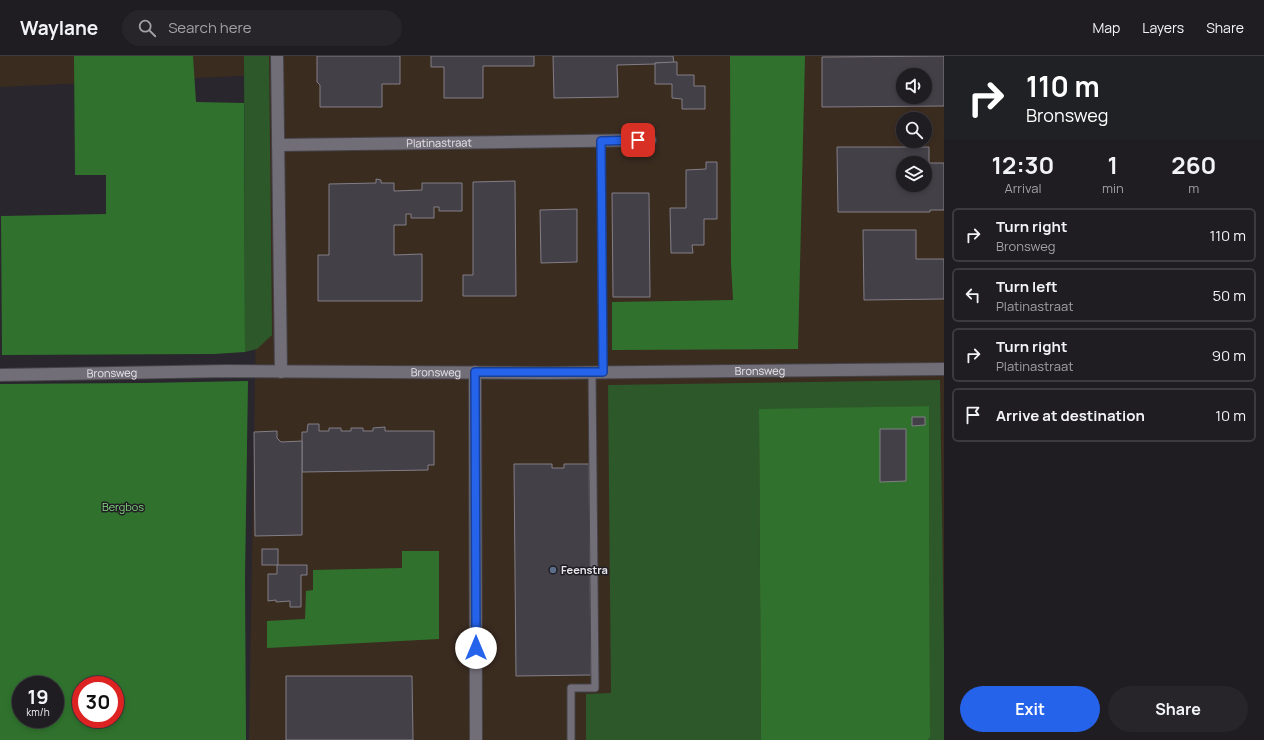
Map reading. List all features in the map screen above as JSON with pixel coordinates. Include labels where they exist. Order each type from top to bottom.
[{"type":"street","points":[[277,56],[281,372]]},
{"type":"street","name":"Platinastraat","points":[[278,145],[650,140]]},
{"type":"street","name":"Bronsweg","points":[[0,375],[281,372],[597,372],[944,369]]},
{"type":"street","points":[[475,372],[476,740]]},
{"type":"lane","points":[[571,740],[571,688],[595,688],[597,372],[601,141]]},
{"type":"shaded area","points":[[0,56],[944,56],[944,740],[249,740],[260,75],[0,87]]},
{"type":"green space","points":[[74,56],[193,56],[196,102],[244,103],[245,352],[214,354],[2,355],[1,216],[106,214],[106,175],[75,175]]},
{"type":"green space","points":[[244,56],[269,56],[272,335],[257,349],[245,352]]},
{"type":"green space","points":[[730,56],[805,56],[798,349],[612,350],[612,302],[733,300],[731,263]]},
{"type":"green space","points":[[940,380],[944,740],[928,740],[930,737],[929,406],[759,410],[761,740],[586,740],[586,694],[611,693],[608,385]]},
{"type":"green space","name":"Bergbos","points":[[248,381],[245,578],[246,740],[0,740],[0,384]]},
{"type":"green space","points":[[929,406],[930,737],[928,740],[761,740],[759,409]]},
{"type":"green space","points":[[402,551],[439,551],[439,639],[267,648],[267,621],[305,619],[306,591],[313,590],[313,570],[402,568]]},
{"type":"building","points":[[317,56],[400,56],[400,84],[382,84],[382,107],[320,107],[320,85],[317,82]]},
{"type":"building","points":[[431,56],[534,56],[534,66],[483,66],[483,98],[444,98],[444,67],[431,67]]},
{"type":"building","points":[[553,56],[673,56],[674,63],[617,65],[618,97],[554,98]]},
{"type":"building","points":[[944,56],[944,106],[822,107],[822,57]]},
{"type":"building","points":[[677,62],[677,75],[694,75],[694,86],[705,86],[705,109],[682,109],[682,99],[672,98],[672,84],[655,84],[655,63]]},
{"type":"building","points":[[837,147],[929,148],[929,156],[896,156],[896,192],[932,192],[932,163],[944,163],[944,210],[930,210],[930,212],[838,212]]},
{"type":"building","points":[[706,162],[717,162],[717,219],[704,219],[704,245],[692,245],[693,253],[671,253],[670,208],[686,208],[686,170],[706,169]]},
{"type":"building","points":[[376,179],[381,180],[381,183],[394,183],[394,191],[422,190],[422,183],[462,183],[462,211],[439,211],[439,207],[434,207],[434,218],[411,218],[411,214],[406,214],[406,225],[394,225],[394,255],[422,254],[422,301],[318,301],[318,255],[329,255],[329,184],[376,183]]},
{"type":"building","points":[[515,181],[516,296],[463,296],[463,275],[473,275],[473,182]]},
{"type":"building","points":[[612,193],[649,193],[650,297],[613,297]]},
{"type":"building","points":[[577,209],[577,262],[541,263],[540,210]]},
{"type":"building","points":[[863,230],[916,230],[916,259],[944,259],[944,299],[864,300]]},
{"type":"building","points":[[912,417],[925,417],[925,425],[912,426]]},
{"type":"building","points":[[308,424],[319,424],[319,431],[329,431],[329,428],[341,428],[341,431],[351,431],[351,428],[363,428],[363,431],[373,431],[373,428],[385,427],[385,431],[434,431],[434,465],[428,465],[428,470],[302,472],[302,432],[307,432]]},
{"type":"building","points":[[880,429],[906,429],[906,481],[880,482]]},
{"type":"building","points":[[277,431],[277,438],[281,442],[302,441],[302,535],[255,536],[254,432]]},
{"type":"building","points":[[514,464],[552,464],[552,468],[564,468],[564,464],[589,464],[591,675],[516,676]]},
{"type":"building","points":[[262,549],[278,549],[278,565],[262,565]]},
{"type":"building","points":[[277,565],[307,565],[307,575],[301,575],[301,607],[290,607],[290,601],[268,601],[268,574],[277,574]]},
{"type":"building","points":[[286,676],[412,676],[413,740],[286,740]]},
{"type":"place","name":"Feenstra","points":[[553,570]]},
{"type":"route","points":[[476,648],[475,372],[603,372],[601,141],[638,140]]}]
